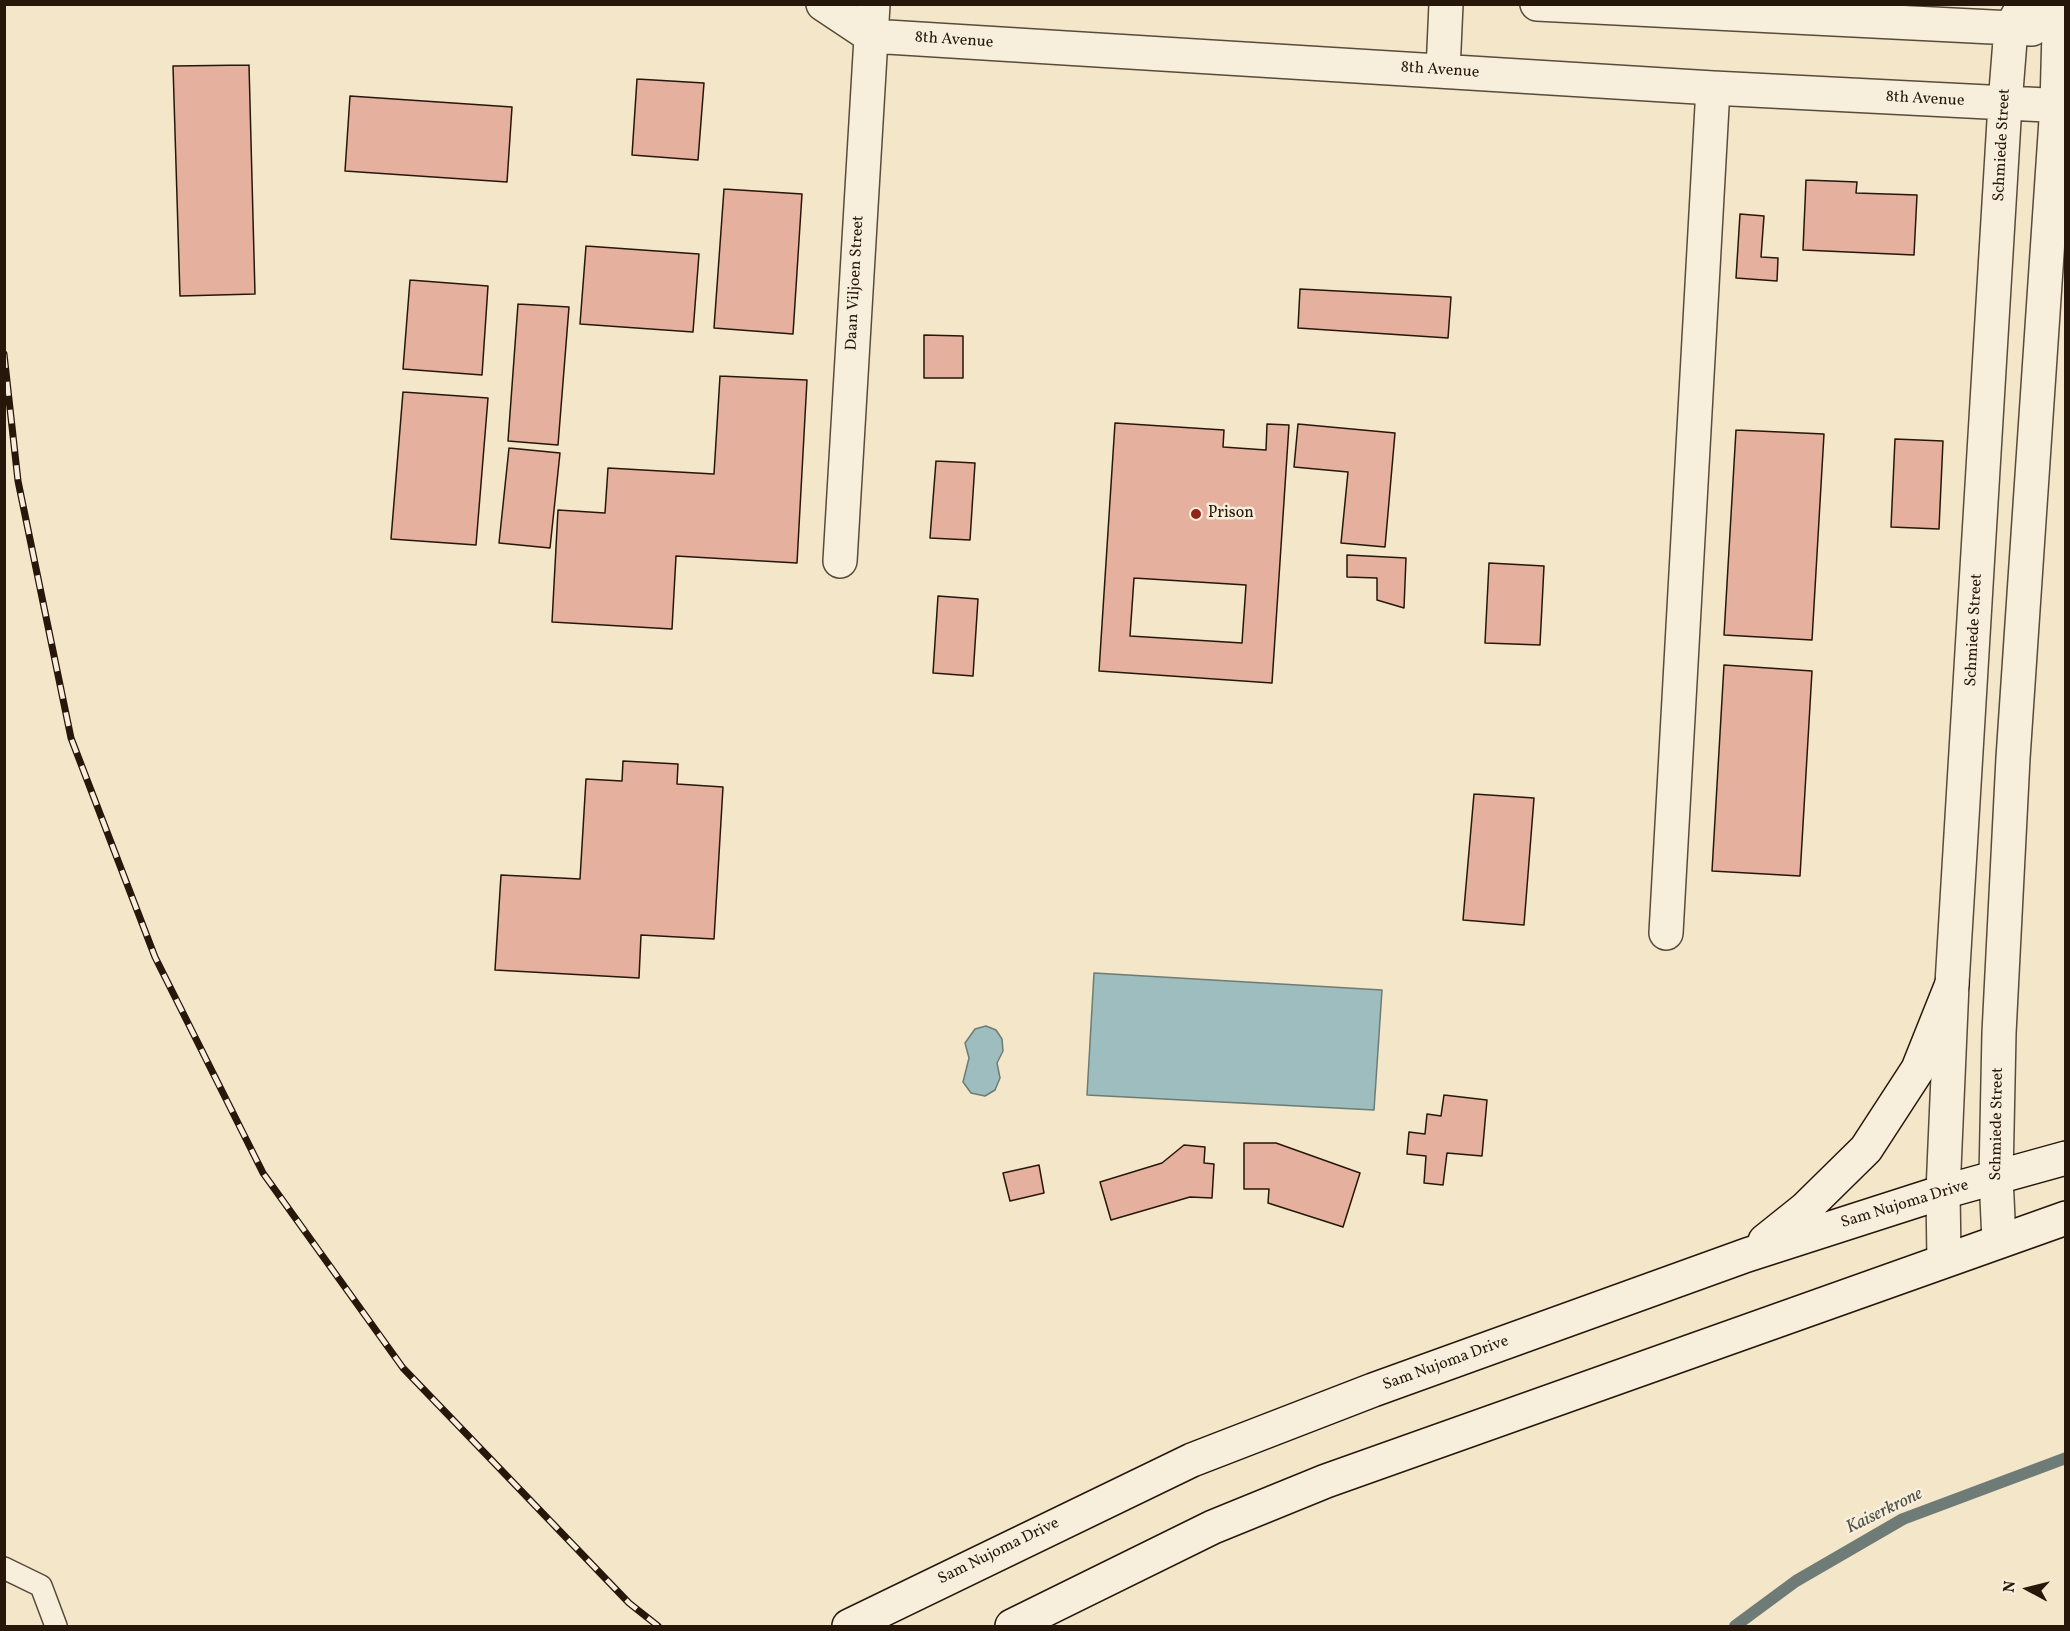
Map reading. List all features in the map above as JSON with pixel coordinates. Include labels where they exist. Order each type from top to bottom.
[{"type":"street","points":[[823,4],[872,20]]},
{"type":"street","points":[[1443,71],[1446,4]]},
{"type":"street","points":[[1537,4],[2017,16],[2057,22]]},
{"type":"street","name":"Schmiede Street","points":[[1944,1260],[1943,1192],[1952,984],[2006,104],[2017,16]]},
{"type":"street","name":"8th Avenue","points":[[872,20],[1443,71],[1713,88],[2061,105]]},
{"type":"street","name":"Daan Viljoen Street","points":[[840,561],[872,20]]},
{"type":"street","name":"Schmiede Street","points":[[1999,1241],[1996,1177],[1999,1033],[2013,770],[2061,105],[2057,22]]},
{"type":"street","points":[[1666,933],[1713,88]]},
{"type":"street","points":[[1747,1255],[1805,1209],[1866,1149],[1918,1069],[1952,984]]},
{"type":"street","name":"Sam Nujoma Drive","points":[[849,1626],[1192,1460],[1373,1390],[1747,1255],[1943,1192],[2066,1158]]},
{"type":"street","points":[[1012,1626],[1213,1527],[1326,1481],[2066,1218]]},
{"type":"lane","points":[[4,1568],[41,1586],[57,1626]]},
{"type":"water","points":[[1094,973],[1382,990],[1374,1110],[1087,1095]]},
{"type":"water","points":[[986,1026],[996,1030],[1002,1039],[1003,1051],[997,1063],[1000,1078],[995,1090],[985,1096],[971,1093],[963,1082],[969,1058],[965,1043],[975,1029]]},
{"type":"building","points":[[249,65],[255,294],[180,296],[173,66]]},
{"type":"building","points":[[637,79],[704,83],[698,160],[632,155]]},
{"type":"building","points":[[350,96],[512,107],[507,182],[345,171]]},
{"type":"building","points":[[1806,180],[1857,182],[1856,193],[1917,195],[1914,255],[1803,250]]},
{"type":"building","points":[[724,189],[802,194],[793,334],[714,328]]},
{"type":"building","points":[[1740,214],[1764,216],[1761,257],[1778,258],[1777,281],[1736,278]]},
{"type":"building","points":[[586,246],[699,254],[693,332],[580,324]]},
{"type":"building","points":[[410,280],[488,286],[482,375],[403,369]]},
{"type":"building","points":[[1300,289],[1451,297],[1448,338],[1298,328]]},
{"type":"building","points":[[518,304],[569,307],[558,445],[508,441]]},
{"type":"building","points":[[924,335],[963,336],[963,378],[924,378]]},
{"type":"building","points":[[720,376],[807,380],[797,563],[676,556],[672,629],[552,622],[558,510],[605,513],[608,468],[714,474]]},
{"type":"building","points":[[403,392],[488,398],[476,545],[391,539]]},
{"type":"building","name":"Prison","points":[[1115,423],[1224,430],[1223,447],[1266,450],[1267,424],[1289,425],[1272,683],[1099,671]],"holes":[[[1134,578],[1246,585],[1242,643],[1130,636]]]},
{"type":"building","points":[[1298,424],[1395,433],[1385,547],[1341,543],[1348,472],[1294,467]]},
{"type":"building","points":[[1736,430],[1824,434],[1812,640],[1724,635]]},
{"type":"building","points":[[1895,439],[1943,441],[1939,529],[1891,527]]},
{"type":"building","points":[[509,448],[560,453],[550,548],[499,543]]},
{"type":"building","points":[[936,461],[975,463],[970,540],[930,538]]},
{"type":"building","points":[[1347,555],[1406,558],[1404,608],[1377,600],[1377,578],[1347,577]]},
{"type":"building","points":[[1489,563],[1544,566],[1540,645],[1485,643]]},
{"type":"building","points":[[938,596],[978,599],[973,676],[933,673]]},
{"type":"building","points":[[1724,665],[1812,671],[1800,876],[1712,871]]},
{"type":"building","points":[[623,761],[678,764],[677,784],[723,787],[714,939],[641,935],[639,978],[495,970],[501,875],[580,879],[586,779],[622,781]]},
{"type":"building","points":[[1474,794],[1534,798],[1524,925],[1463,920]]},
{"type":"building","points":[[1444,1095],[1487,1100],[1482,1156],[1447,1153],[1443,1185],[1424,1183],[1426,1156],[1407,1154],[1409,1132],[1425,1134],[1427,1114],[1441,1116]]},
{"type":"building","points":[[1244,1143],[1276,1143],[1360,1173],[1343,1227],[1268,1203],[1269,1189],[1244,1189]]},
{"type":"building","points":[[1184,1145],[1205,1147],[1204,1163],[1214,1164],[1212,1198],[1190,1197],[1111,1220],[1100,1182],[1162,1163]]},
{"type":"building","points":[[1039,1165],[1044,1193],[1010,1201],[1003,1173]]},
{"type":"waterway","name":"Kaiserkrone","points":[[1735,1626],[1796,1581],[1903,1519],[2066,1458]]},
{"type":"railway","points":[[4,354],[18,481],[71,738],[155,957],[263,1173],[403,1368],[629,1603],[658,1626]]},
{"type":"place","name":"Prison","points":[[1196,514]]}]
